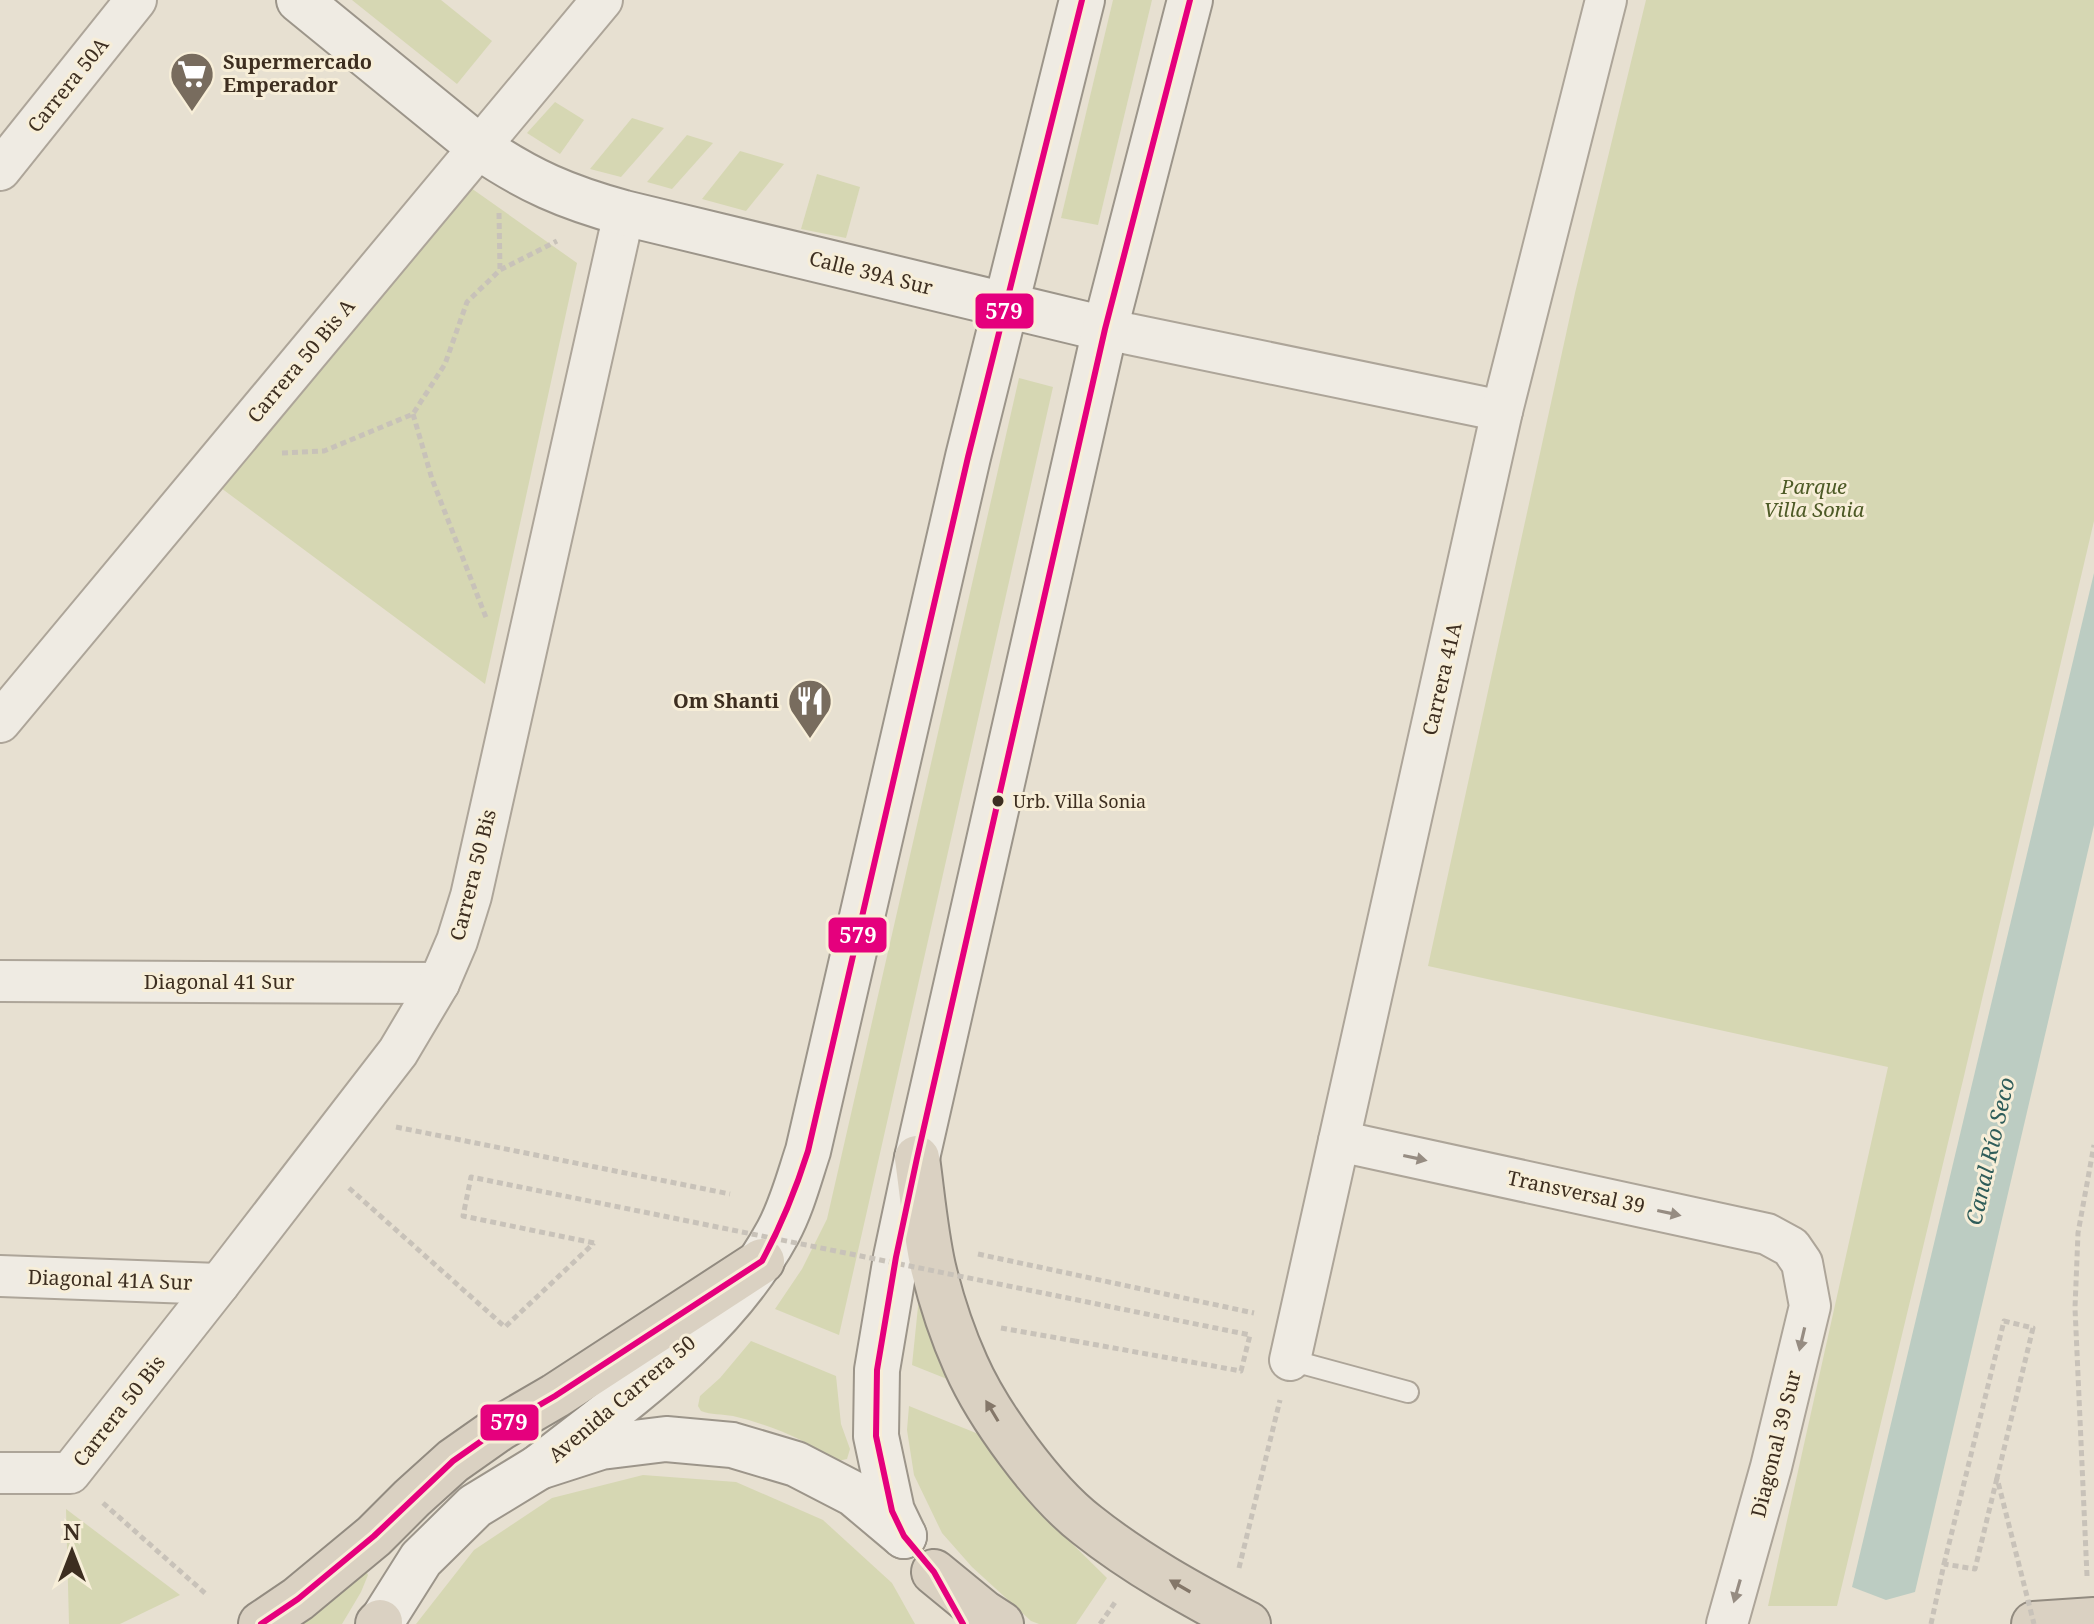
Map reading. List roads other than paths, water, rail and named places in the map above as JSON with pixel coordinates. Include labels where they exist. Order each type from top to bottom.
[{"type":"highway","points":[[917,1158],[933,1266],[966,1366],[993,1413],[1039,1478],[1084,1524],[1142,1565],[1248,1624]]},
{"type":"highway","points":[[261,1624],[298,1599],[374,1536],[453,1461],[762,1261]]},
{"type":"highway","points":[[934,1572],[1001,1624]]},
{"type":"highway","points":[[2034,1624],[2092,1621]]},
{"type":"main road","name":"Calle 39A Sur","points":[[299,0],[479,147],[511,169],[549,188],[624,213],[1105,329]]},
{"type":"main road","name":"Avenida Carrera 50","points":[[539,1467],[651,1380],[696,1339],[733,1299],[762,1261],[790,1205],[808,1151],[968,457],[1082,0]]},
{"type":"main road","points":[[904,1536],[892,1511],[876,1436],[877,1370],[896,1257],[1105,329],[1190,0]]},
{"type":"main road","points":[[379,1623],[421,1559],[475,1506],[539,1467],[601,1447],[666,1439],[732,1445],[796,1464],[854,1494],[904,1536],[934,1572],[963,1624]]},
{"type":"street","name":"Carrera 50A","points":[[0,170],[136,0]]},
{"type":"street","name":"Carrera 50 Bis A","points":[[0,722],[602,0]]},
{"type":"street","name":"Carrera 41A","points":[[1290,1360],[1502,411],[1606,0]]},
{"type":"street","name":"Carrera 50 Bis","points":[[0,1473],[70,1473],[398,1052],[439,983],[471,896],[624,213]]},
{"type":"street","name":"Calle 39A Sur","points":[[1105,329],[1502,411]]},
{"type":"street","name":"Diagonal 41 Sur","points":[[0,981],[439,983]]},
{"type":"street","name":"Transversal 39","points":[[1339,1141],[1767,1234],[1791,1247],[1802,1263]]},
{"type":"street","name":"Diagonal 39 Sur","points":[[1727,1624],[1771,1467],[1810,1306],[1802,1263]]},
{"type":"street","name":"Diagonal 41A Sur","points":[[0,1276],[219,1284]]},
{"type":"lane","points":[[1290,1360],[1408,1392]]},
{"type":"water","name":"Canal Río Seco","points":[[2094,573],[2094,825],[1915,1592],[1886,1600],[1852,1587]]},
{"type":"place","name":"Supermercado Emperador","points":[[192,113]]},
{"type":"place","name":"Om Shanti","points":[[810,740]]},
{"type":"place","name":"Urb. Villa Sonia","points":[[998,801]]},
{"type":"park label","name":"Parque Villa Sonia","points":[[1814,498]]}]
